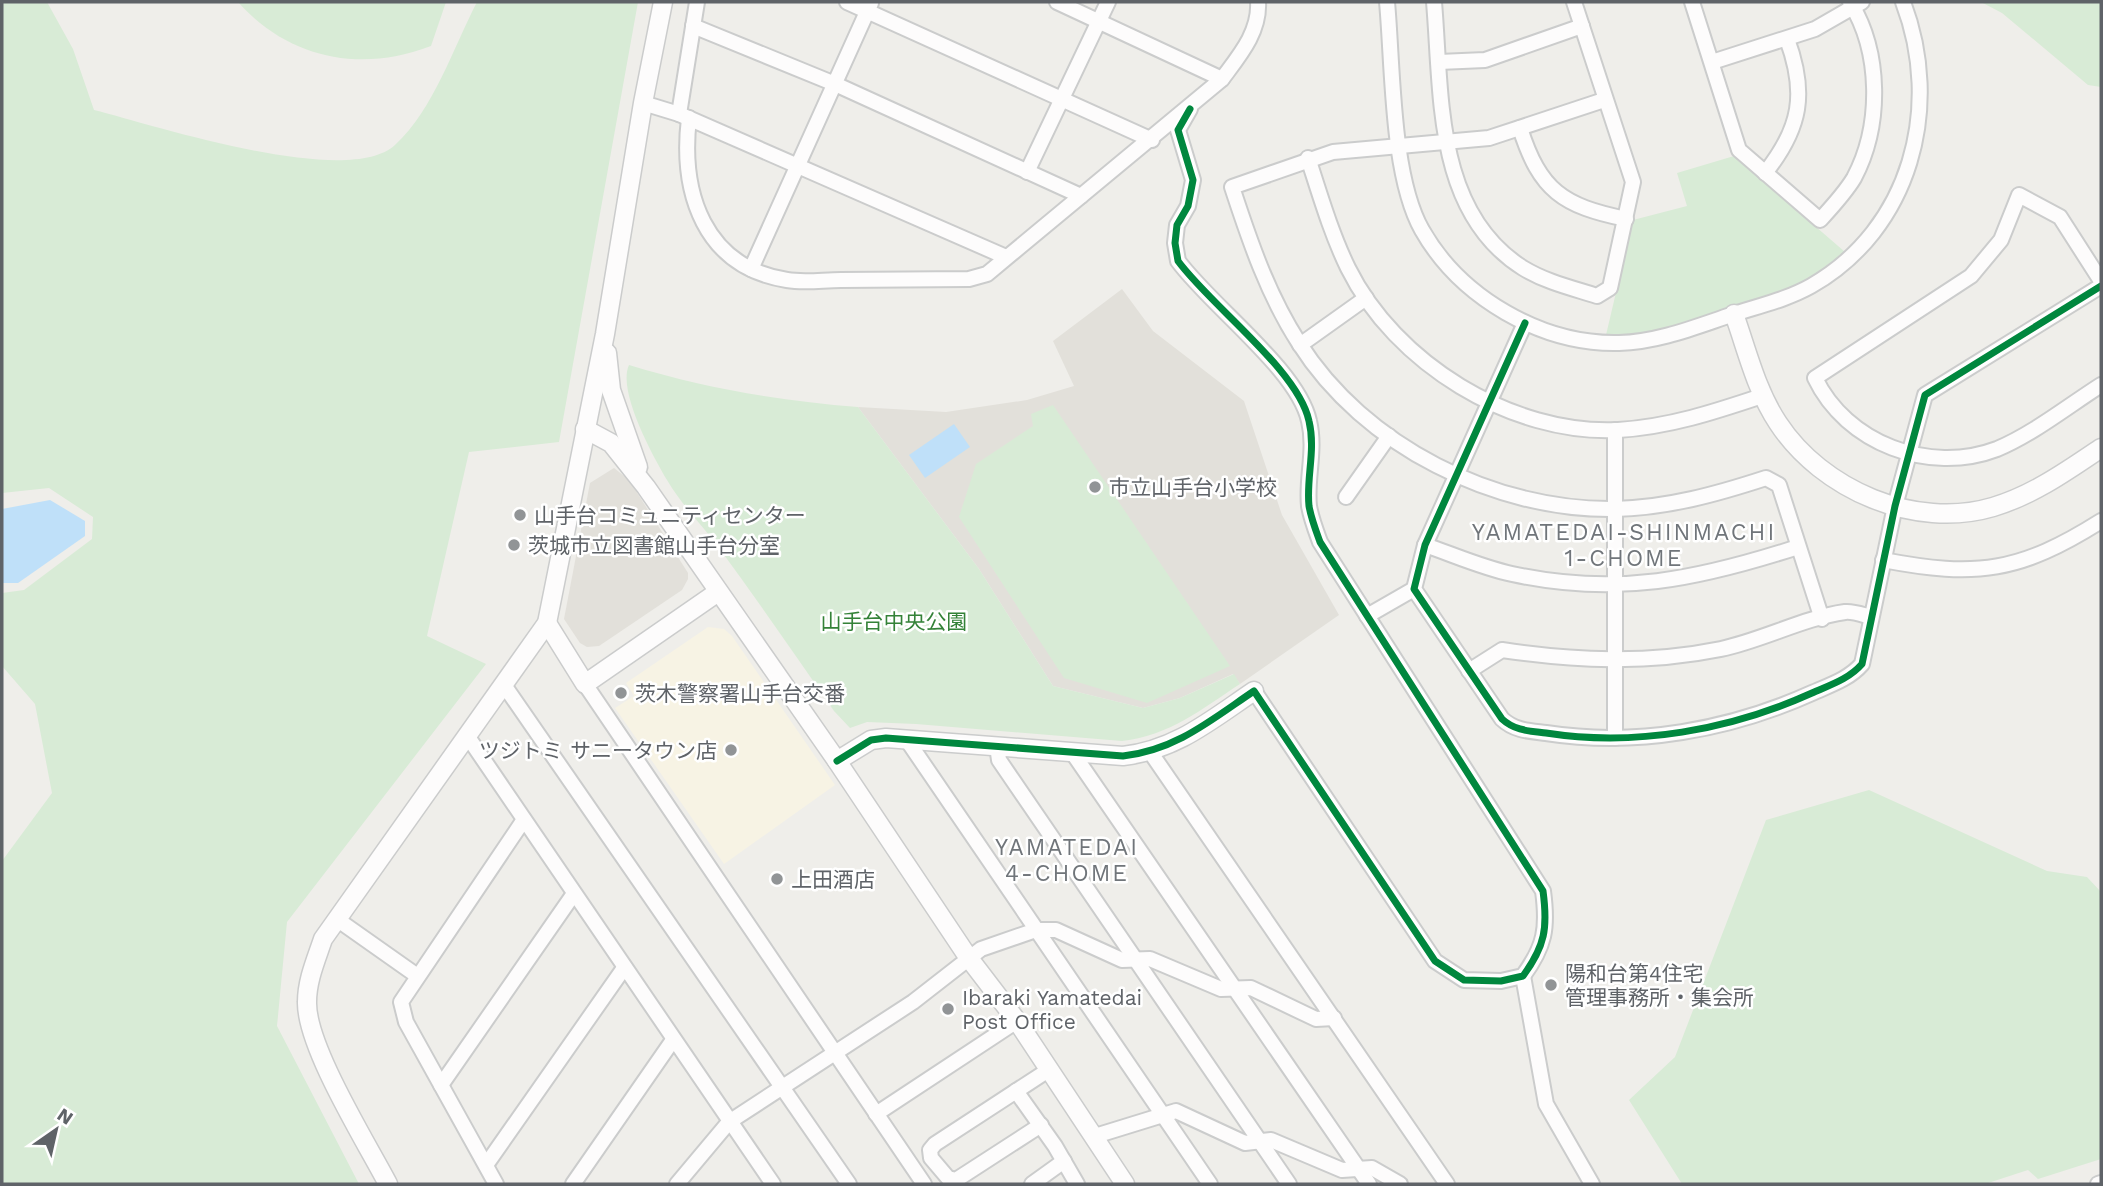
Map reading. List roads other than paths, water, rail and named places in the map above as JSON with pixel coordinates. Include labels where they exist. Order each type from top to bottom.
[{"type":"street","points":[[388,1184],[312,1038],[307,1003],[311,972],[323,939],[547,623],[605,334],[643,103],[663,2]]},
{"type":"street","points":[[697,2],[684,116],[685,149],[694,206],[720,249],[751,269],[788,281],[969,279],[987,274],[1190,109],[1222,79],[1247,45],[1259,14],[1258,2]]},
{"type":"street","points":[[847,2],[870,6],[1152,140]]},
{"type":"street","points":[[1057,2],[1222,79]]},
{"type":"street","points":[[1027,172],[1108,2]]},
{"type":"street","points":[[1387,2],[1405,192],[1422,231],[1451,268],[1493,305],[1525,323],[1558,336],[1619,343],[1652,340],[1808,288],[1856,254],[1892,208],[1913,154],[1919,117],[1918,49],[1903,2]]},
{"type":"street","points":[[1434,2],[1447,142],[1453,177],[1481,231],[1522,267],[1545,280],[1597,296],[1610,288],[1633,182],[1574,2]]},
{"type":"street","points":[[1692,2],[1739,150],[1820,220],[1853,178],[1864,155],[1871,124],[1873,76],[1870,44],[1855,4],[1815,29],[1712,62]]},
{"type":"street","points":[[751,269],[870,6]]},
{"type":"street","points":[[693,26],[835,85],[1081,196]]},
{"type":"street","points":[[1439,62],[1485,60],[1582,26]]},
{"type":"street","points":[[1765,173],[1783,150],[1794,129],[1798,105],[1799,80],[1787,39]]},
{"type":"street","points":[[1604,100],[1489,138],[1333,152],[1308,158],[1233,187],[1252,247],[1275,302],[1300,345],[1324,376],[1389,436],[1456,475],[1503,491],[1564,506],[1615,509],[1704,497],[1766,478],[1779,485],[1822,619]]},
{"type":"street","points":[[643,103],[684,116],[800,165],[1006,257]]},
{"type":"street","points":[[837,761],[871,740],[906,740],[1123,756],[1151,753],[1179,741],[1254,691],[1435,961],[1464,980],[1501,981],[1523,976],[1539,954],[1547,921],[1543,891],[1320,542],[1309,506],[1312,450],[1309,420],[1301,400],[1279,371],[1190,278],[1178,261],[1177,225],[1188,206],[1193,180],[1178,130],[1190,109]]},
{"type":"street","points":[[1520,128],[1539,175],[1555,193],[1572,205],[1626,219]]},
{"type":"street","points":[[1308,158],[1330,225],[1349,270],[1366,298],[1411,351],[1444,376],[1489,403],[1573,426],[1615,430],[1670,424],[1762,396]]},
{"type":"street","points":[[1414,589],[1502,719],[1512,728],[1566,736],[1615,738],[1705,729],[1744,720],[1852,675],[1862,664],[1895,506],[1908,454],[1925,395],[2101,284],[2060,218],[2019,195],[2001,240],[1971,276],[1815,378],[1835,410],[1876,441],[1908,454],[1941,457],[1996,449],[2101,385]]},
{"type":"street","points":[[1300,345],[1366,298]]},
{"type":"street","points":[[1734,314],[1762,396],[1798,449],[1842,485],[1895,506],[1929,512],[1962,513],[1992,507],[2048,483],[2101,448]]},
{"type":"street","points":[[1367,616],[1414,589],[1425,545],[1525,323]]},
{"type":"street","points":[[605,334],[611,390],[623,433],[646,487]]},
{"type":"street","points":[[585,429],[611,443],[646,487],[837,761],[968,957],[1050,1069],[1125,1184]]},
{"type":"street","points":[[1615,430],[1615,738]]},
{"type":"street","points":[[1346,497],[1389,436]]},
{"type":"street","points":[[1883,560],[1955,571],[2009,565],[2031,559],[2101,521]]},
{"type":"street","points":[[1425,545],[1512,574],[1615,586],[1722,571],[1798,547]]},
{"type":"street","points":[[585,684],[718,592]]},
{"type":"street","points":[[1469,671],[1502,650],[1557,658],[1668,658],[1723,648],[1847,612],[1871,617]]},
{"type":"street","points":[[547,623],[585,684],[924,1184]]},
{"type":"street","points":[[504,685],[849,1184]]},
{"type":"street","points":[[468,737],[573,895],[773,1184]]},
{"type":"street","points":[[906,740],[1210,1184]]},
{"type":"street","points":[[997,746],[999,760],[1289,1184]]},
{"type":"street","points":[[1072,752],[1369,1184]]},
{"type":"street","points":[[1151,753],[1447,1184]]},
{"type":"street","points":[[496,1184],[406,1022],[401,1002],[416,975],[523,821]]},
{"type":"street","points":[[441,1085],[573,895]]},
{"type":"street","points":[[338,920],[416,975]]},
{"type":"street","points":[[677,1184],[729,1122],[913,1002],[981,948],[1036,930],[1056,930],[1122,960],[1150,959],[1222,989],[1251,988],[1316,1019],[1334,1018]]},
{"type":"street","points":[[486,1166],[624,968]]},
{"type":"street","points":[[1523,976],[1546,1104],[1592,1184]]},
{"type":"street","points":[[876,1114],[1017,1021]]},
{"type":"street","points":[[573,1184],[673,1040]]},
{"type":"street","points":[[1041,1125],[956,1180],[948,1178],[930,1158],[930,1150],[935,1144],[1050,1069]]},
{"type":"street","points":[[1016,1091],[1041,1125],[1077,1184]]},
{"type":"street","points":[[1095,1136],[1176,1111],[1245,1143],[1271,1140],[1342,1170],[1372,1168],[1400,1184]]},
{"type":"street","points":[[1032,1184],[1064,1161]]},
{"type":"water","points":[[954,424],[970,447],[925,478],[909,455]]},
{"type":"water","points":[[50,500],[85,521],[85,536],[18,583],[2,583],[2,509]]},
{"type":"place","name":"市立山手台小学校","points":[[1095,487]]},
{"type":"place","name":"山手台コミュニティセンター","points":[[520,515]]},
{"type":"place","name":"茨城市立図書館山手台分室","points":[[514,545]]},
{"type":"place","name":"茨木警察署山手台交番","points":[[621,693]]},
{"type":"place","name":"ツジトミ サニータウン店","points":[[731,750]]},
{"type":"place","name":"上田酒店","points":[[777,879]]},
{"type":"place","name":"陽和台第4住宅 管理事務所・集会所","points":[[1551,985]]},
{"type":"place","name":"Ibaraki Yamatedai Post Office","points":[[948,1009]]},
{"type":"district","name":"YAMATEDAI-SHINMACHI 1-CHOME","points":[[1624,545]]},
{"type":"district","name":"YAMATEDAI 4-CHOME","points":[[1067,860]]},
{"type":"park label","name":"山手台中央公園","points":[[894,621]]}]
